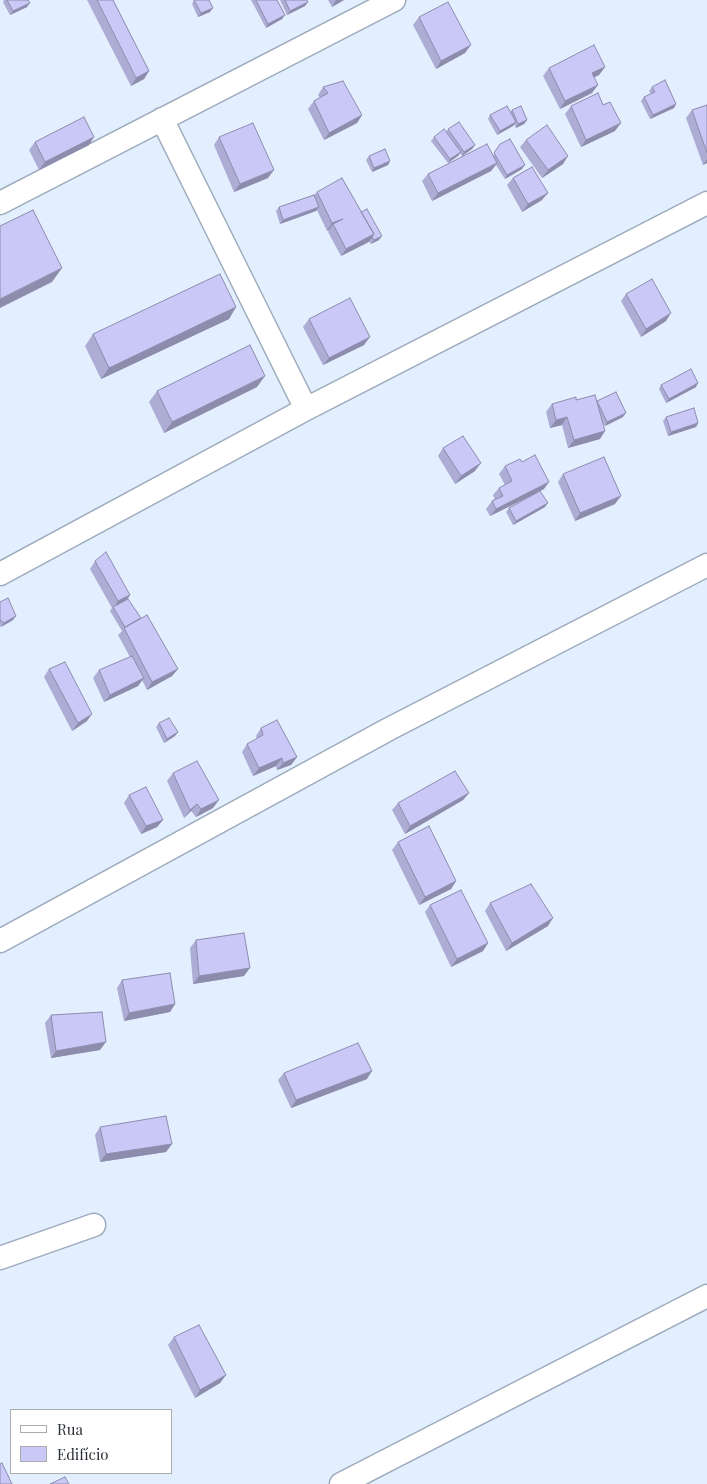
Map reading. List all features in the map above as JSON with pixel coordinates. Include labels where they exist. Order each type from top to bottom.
[{"type":"street","points":[[0,203],[394,0]]},
{"type":"street","points":[[162,120],[306,409]]},
{"type":"street","points":[[0,574],[306,409],[707,204]]},
{"type":"street","points":[[0,941],[388,730],[707,565]]},
{"type":"street","points":[[0,1258],[94,1225]]},
{"type":"street","points":[[341,1484],[707,1296]]},
{"type":"building","points":[[7,0],[28,0],[30,3],[13,11]]},
{"type":"building","points":[[97,0],[113,0],[149,71],[136,78]]},
{"type":"building","points":[[194,0],[209,0],[213,8],[201,13]]},
{"type":"building","points":[[256,0],[277,0],[285,15],[268,24]]},
{"type":"building","points":[[285,0],[307,0],[308,2],[290,11]]},
{"type":"building","points":[[448,2],[471,45],[441,61],[419,17]]},
{"type":"building","points":[[594,45],[605,67],[592,73],[598,85],[565,101],[549,68]]},
{"type":"building","points":[[665,80],[676,104],[653,115],[644,97],[655,92],[652,87]]},
{"type":"building","points":[[343,81],[362,115],[329,133],[314,101],[328,93],[323,87]]},
{"type":"building","points":[[598,93],[603,105],[610,102],[621,123],[586,140],[571,106]]},
{"type":"building","points":[[707,105],[707,153],[692,110]]},
{"type":"building","points":[[507,106],[516,122],[500,131],[490,115]]},
{"type":"building","points":[[521,106],[527,120],[518,124],[512,110]]},
{"type":"building","points":[[84,117],[94,137],[45,162],[35,142]]},
{"type":"building","points":[[459,122],[475,145],[464,152],[448,129]]},
{"type":"building","points":[[253,123],[274,170],[240,184],[219,137]]},
{"type":"building","points":[[547,125],[568,156],[548,170],[526,140]]},
{"type":"building","points":[[444,129],[461,152],[450,159],[434,137]]},
{"type":"building","points":[[510,139],[525,165],[507,175],[494,153],[500,144]]},
{"type":"building","points":[[487,144],[497,163],[438,193],[428,174]]},
{"type":"building","points":[[385,149],[390,161],[374,168],[369,156]]},
{"type":"building","points":[[532,167],[548,193],[528,204],[513,178]]},
{"type":"building","points":[[342,178],[374,234],[346,249],[333,224],[343,219],[332,223],[317,192]]},
{"type":"building","points":[[314,195],[319,207],[283,220],[279,207]]},
{"type":"building","points":[[367,209],[382,236],[374,240],[372,237],[374,234],[361,212]]},
{"type":"building","points":[[33,210],[62,268],[0,299],[0,226]]},
{"type":"building","points":[[220,274],[236,307],[109,368],[93,334]]},
{"type":"building","points":[[652,279],[671,313],[646,329],[626,294]]},
{"type":"building","points":[[350,298],[370,337],[329,358],[309,319]]},
{"type":"building","points":[[250,345],[265,376],[172,422],[157,391]]},
{"type":"building","points":[[691,369],[698,383],[669,399],[661,385]]},
{"type":"building","points":[[616,392],[626,413],[607,422],[597,401]]},
{"type":"building","points":[[595,395],[605,431],[574,440],[567,417],[556,420],[552,404],[576,397],[576,400]]},
{"type":"building","points":[[694,408],[698,423],[671,432],[666,417]]},
{"type":"building","points":[[463,436],[481,463],[461,476],[443,448]]},
{"type":"building","points":[[535,455],[549,482],[496,509],[492,501],[503,496],[499,488],[512,481],[505,466],[520,459],[522,462]]},
{"type":"building","points":[[604,457],[621,496],[580,513],[563,474]]},
{"type":"building","points":[[540,491],[548,503],[516,521],[509,508]]},
{"type":"building","points":[[106,552],[130,595],[118,601],[95,561]]},
{"type":"building","points":[[8,598],[16,616],[4,623],[0,620],[0,602]]},
{"type":"building","points":[[128,599],[141,618],[125,627],[113,607]]},
{"type":"building","points":[[147,615],[178,669],[152,682],[124,628]]},
{"type":"building","points":[[132,656],[144,678],[110,695],[99,670]]},
{"type":"building","points":[[65,662],[92,714],[78,723],[49,669]]},
{"type":"building","points":[[169,718],[178,732],[167,739],[159,723]]},
{"type":"building","points":[[277,720],[297,757],[283,763],[282,758],[259,768],[247,744],[263,735],[261,728]]},
{"type":"building","points":[[197,761],[219,800],[201,809],[197,804],[190,810],[173,773]]},
{"type":"building","points":[[455,771],[469,793],[410,826],[398,803]]},
{"type":"building","points":[[146,787],[163,820],[146,826],[129,795]]},
{"type":"building","points":[[429,826],[456,881],[425,897],[398,842]]},
{"type":"building","points":[[531,884],[553,918],[512,943],[490,903]]},
{"type":"building","points":[[461,890],[488,943],[457,959],[430,905]]},
{"type":"building","points":[[244,933],[250,968],[199,976],[196,940]]},
{"type":"building","points":[[170,973],[175,1004],[129,1013],[122,980]]},
{"type":"building","points":[[102,1012],[106,1042],[56,1051],[51,1015]]},
{"type":"building","points":[[358,1043],[372,1071],[296,1100],[284,1073]]},
{"type":"building","points":[[166,1116],[172,1144],[106,1154],[100,1127]]},
{"type":"building","points":[[199,1325],[226,1375],[200,1390],[174,1337]]},
{"type":"building","points":[[2,1463],[12,1484],[0,1484],[0,1464]]},
{"type":"building","points":[[65,1477],[69,1484],[50,1484]]}]
